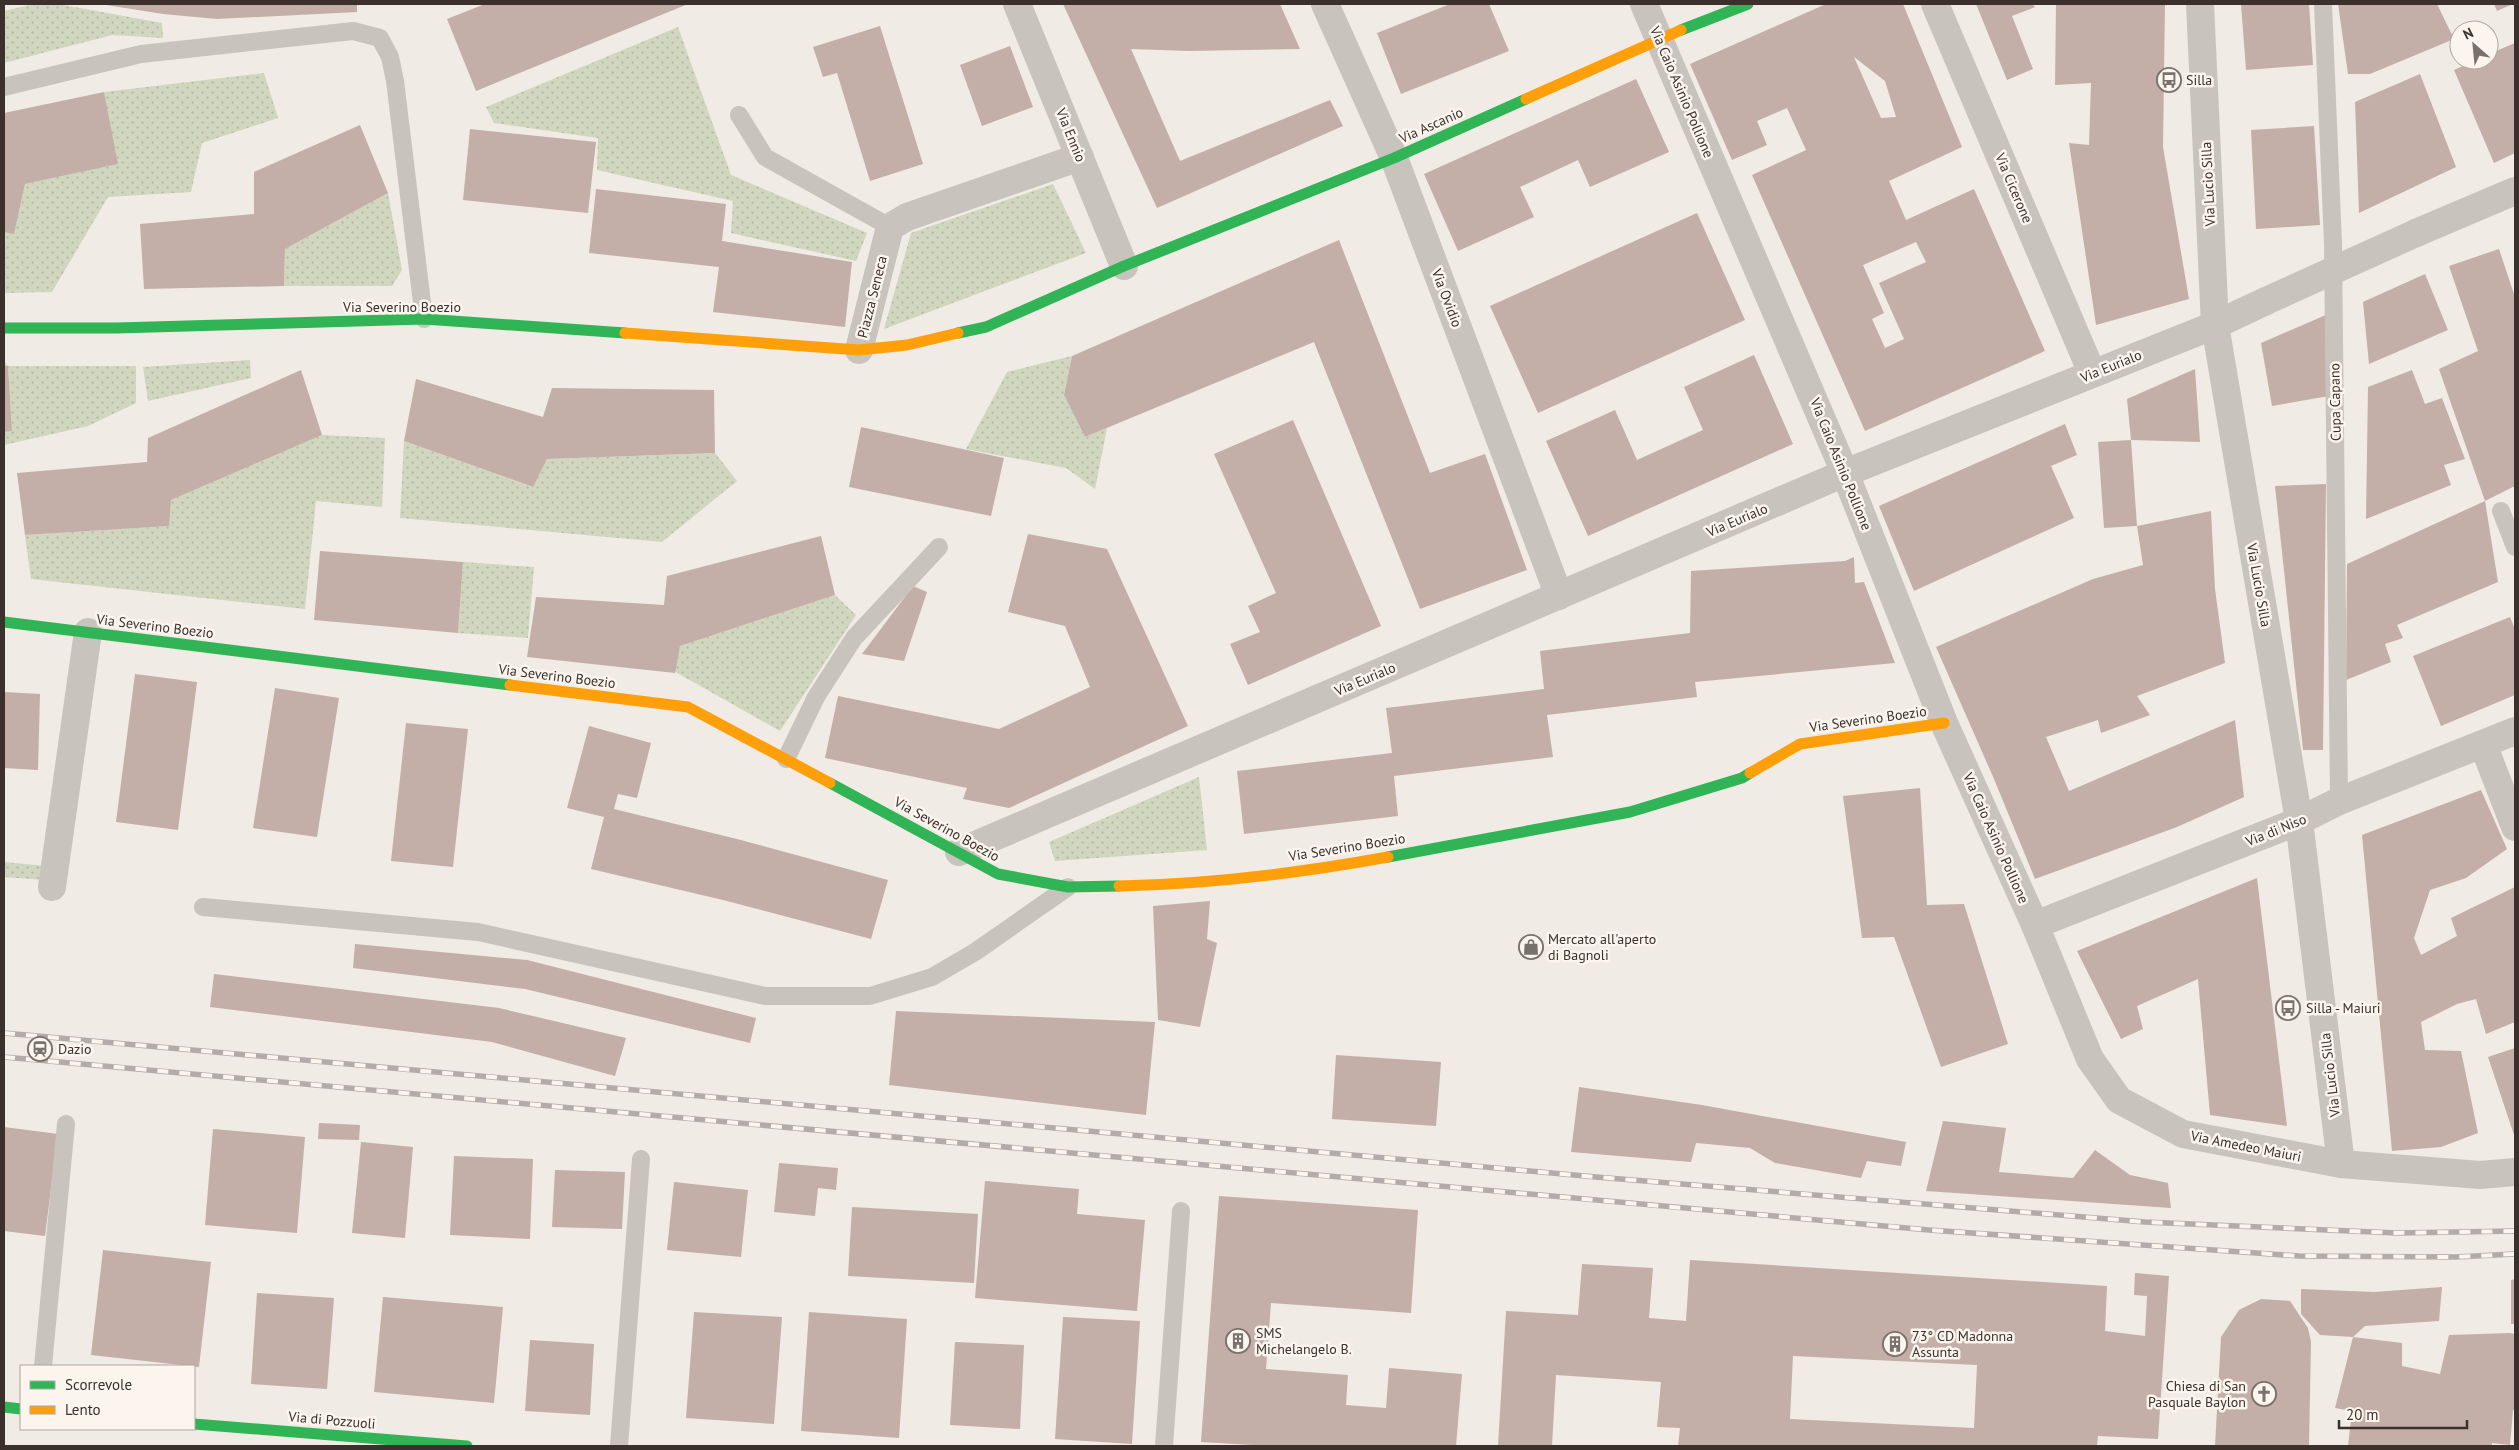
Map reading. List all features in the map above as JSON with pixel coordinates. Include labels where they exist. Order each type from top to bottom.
[{"type":"street","name":"Via Ennio","points":[[1017,4],[1124,266]]},
{"type":"street","name":"Via Ovidio","points":[[1325,4],[1394,158],[1559,596]]},
{"type":"street","name":"Via Caio Asinio Pollione","points":[[1644,4],[1846,473],[1944,723],[2035,925]]},
{"type":"street","name":"Via Ascanio","points":[[1124,266],[1394,158],[1660,39],[1748,4]]},
{"type":"street","name":"Via Cicerone","points":[[1935,4],[2092,373]]},
{"type":"street","name":"Via Lucio Silla","points":[[2200,4],[2215,325],[2299,821],[2341,1164]]},
{"type":"street","points":[[890,227],[907,218],[1080,157]]},
{"type":"street","name":"Via Eurialo","points":[[960,852],[1846,473],[2215,325],[2515,191]]},
{"type":"street","name":"Piazza Seneca","points":[[890,227],[858,350],[907,345],[986,327],[1124,266]]},
{"type":"street","name":"Via Severino Boezio","points":[[4,328],[117,328],[424,319],[858,350]]},
{"type":"street","name":"Via Severino Boezio","points":[[4,622],[688,707],[998,874],[1068,887],[1165,885],[1251,876],[1376,858],[1630,812],[1742,778],[1800,744],[1944,723]]},
{"type":"street","points":[[52,887],[88,632]]},
{"type":"street","name":"Via di Niso","points":[[2035,925],[2299,821],[2339,801],[2515,731]]},
{"type":"street","points":[[2483,744],[2515,827]]},
{"type":"street","name":"Via Amedeo Maiuri","points":[[2035,925],[2090,1059],[2120,1100],[2183,1134],[2341,1164],[2480,1175],[2515,1172]]},
{"type":"street","points":[[4,1407],[20,1409]]},
{"type":"street","name":"Via di Pozzuoli","points":[[195,1424],[467,1446]]},
{"type":"lane","name":"Cupa Capano","points":[[2323,4],[2334,244],[2339,801]]},
{"type":"lane","points":[[4,87],[141,54],[353,31],[380,38],[390,57],[395,81],[424,319]]},
{"type":"lane","points":[[739,115],[765,158],[890,227]]},
{"type":"lane","points":[[2501,511],[2515,547]]},
{"type":"lane","points":[[786,759],[816,697],[854,638],[940,547]]},
{"type":"lane","points":[[203,907],[478,932],[764,996],[870,996],[932,977],[975,952],[1068,887]]},
{"type":"lane","points":[[44,1365],[66,1124]]},
{"type":"lane","points":[[619,1446],[641,1159]]},
{"type":"lane","points":[[1164,1446],[1181,1211]]},
{"type":"green space","points":[[34,4],[58,4],[162,23],[163,38],[112,35],[4,63],[4,11]]},
{"type":"green space","points":[[678,27],[731,175],[867,233],[856,261],[731,233],[733,201],[597,170],[598,138],[494,123],[486,107]]},
{"type":"green space","points":[[264,73],[278,118],[202,143],[191,192],[108,197],[52,292],[4,293],[4,232],[14,233],[25,184],[117,164],[104,92]]},
{"type":"green space","points":[[1053,184],[1086,253],[884,329],[911,233]]},
{"type":"green space","points":[[388,193],[402,270],[392,286],[284,286],[285,249]]},
{"type":"green space","points":[[1072,356],[1064,395],[1085,437],[1107,428],[1095,489],[1066,468],[966,449],[1007,372]]},
{"type":"green space","points":[[250,360],[251,378],[148,401],[143,367]]},
{"type":"green space","points":[[8,366],[136,366],[136,403],[88,426],[4,445],[4,432],[12,431]]},
{"type":"green space","points":[[322,435],[385,438],[382,507],[316,501],[305,609],[31,579],[25,535],[168,526],[171,500]]},
{"type":"green space","points":[[404,441],[532,487],[547,459],[715,453],[737,481],[662,542],[400,518]]},
{"type":"green space","points":[[463,562],[534,567],[528,638],[458,633]]},
{"type":"green space","points":[[835,595],[856,615],[780,731],[672,670],[680,646]]},
{"type":"green space","points":[[1199,777],[1207,850],[1055,861],[1049,842]]},
{"type":"green space","points":[[4,862],[46,866],[44,880],[4,877]]},
{"type":"building","points":[[100,4],[357,4],[357,12],[217,19],[163,14]]},
{"type":"building","points":[[485,4],[688,4],[476,91],[447,19]]},
{"type":"building","points":[[1063,4],[1280,4],[1300,49],[1189,51],[1131,49],[1180,161],[1330,100],[1343,126],[1157,208]]},
{"type":"building","points":[[1450,4],[1489,4],[1509,51],[1401,94],[1377,33]]},
{"type":"building","points":[[1826,4],[1903,4],[1962,147],[1889,181],[1906,220],[1974,189],[2045,351],[1865,431],[1752,175],[1806,150],[1787,108],[1757,121],[1767,145],[1732,160],[1690,64]],"holes":[[[1854,57],[1885,81],[1896,117],[1881,118]],[[1916,242],[1926,262],[1879,283],[1904,339],[1885,348],[1872,319],[1884,313],[1863,265]]]},
{"type":"building","points":[[1976,4],[2033,4],[2035,7],[2012,16],[2033,69],[2007,80]]},
{"type":"building","points":[[2056,4],[2165,4],[2163,147],[2189,299],[2096,325],[2069,143],[2089,145],[2091,83],[2055,85]]},
{"type":"building","points":[[2241,4],[2309,4],[2313,65],[2246,70]]},
{"type":"building","points":[[2338,4],[2437,4],[2449,29],[2449,41],[2370,74],[2348,74]]},
{"type":"building","points":[[2494,4],[2513,4],[2497,11]]},
{"type":"building","points":[[880,26],[923,164],[870,181],[837,73],[823,77],[813,47]]},
{"type":"building","points":[[2515,43],[2515,153],[2494,163],[2454,70],[2499,70],[2499,50]]},
{"type":"building","points":[[1010,46],[1033,107],[982,126],[960,65]]},
{"type":"building","points":[[2420,74],[2456,167],[2359,213],[2355,102]]},
{"type":"building","points":[[1636,79],[1669,152],[1590,187],[1578,160],[1520,187],[1534,217],[1458,251],[1424,174]]},
{"type":"building","points":[[104,92],[118,164],[25,184],[14,234],[4,232],[4,113]]},
{"type":"building","points":[[360,125],[388,193],[285,249],[284,286],[144,289],[140,224],[254,214],[254,172]]},
{"type":"building","points":[[2314,126],[2320,225],[2256,229],[2251,130]]},
{"type":"building","points":[[470,129],[596,142],[588,213],[463,200]]},
{"type":"building","points":[[596,189],[726,204],[722,241],[852,262],[845,327],[713,312],[719,267],[589,253]]},
{"type":"building","points":[[1697,213],[1745,320],[1538,413],[1490,306]]},
{"type":"building","points":[[1339,240],[1430,473],[1485,454],[1527,570],[1420,609],[1314,342],[1085,437],[1064,395],[1072,356]]},
{"type":"building","points":[[2499,249],[2515,297],[2515,486],[2485,501],[2439,369],[2478,351],[2449,266]]},
{"type":"building","points":[[2425,274],[2448,330],[2369,364],[2363,302]]},
{"type":"building","points":[[2328,314],[2329,396],[2272,406],[2261,343]]},
{"type":"building","points":[[1754,355],[1793,444],[1588,536],[1546,441],[1615,410],[1637,460],[1703,430],[1684,387]]},
{"type":"building","points":[[4,366],[8,366],[12,431],[4,432]]},
{"type":"building","points":[[2195,369],[2200,442],[2131,440],[2127,399]]},
{"type":"building","points":[[301,370],[322,435],[171,500],[169,526],[25,535],[17,473],[147,462],[148,438]]},
{"type":"building","points":[[2412,370],[2425,404],[2442,398],[2465,459],[2444,465],[2451,485],[2366,519],[2368,387]]},
{"type":"building","points":[[416,379],[543,417],[552,388],[714,390],[715,453],[547,459],[533,487],[404,441]]},
{"type":"building","points":[[1293,420],[1381,626],[1248,685],[1230,644],[1260,632],[1248,606],[1276,593],[1214,454]]},
{"type":"building","points":[[2065,424],[2077,455],[2051,466],[2074,518],[1914,591],[1879,506]]},
{"type":"building","points":[[861,427],[1004,458],[991,516],[849,487]]},
{"type":"building","points":[[2131,440],[2137,526],[2104,528],[2098,442]]},
{"type":"building","points":[[2326,484],[2323,750],[2303,750],[2275,486]]},
{"type":"building","points":[[2485,501],[2498,582],[2397,625],[2403,638],[2385,644],[2391,662],[2346,680],[2347,564]]},
{"type":"building","points":[[2211,511],[2215,589],[2225,663],[2137,696],[2150,715],[2101,733],[2098,720],[2046,737],[2069,791],[2235,720],[2244,797],[2177,827],[2035,879],[1994,779],[1936,647],[2093,579],[2143,565],[2137,526]]},
{"type":"building","points":[[1028,534],[1107,549],[1188,726],[1009,808],[963,799],[967,788],[825,758],[838,696],[999,729],[1090,687],[1065,626],[1008,612]]},
{"type":"building","points":[[821,536],[835,595],[680,646],[675,673],[527,657],[536,597],[664,605],[667,576]]},
{"type":"building","points":[[320,551],[463,562],[458,633],[314,620]]},
{"type":"building","points":[[1854,557],[1855,583],[1864,582],[1895,663],[1695,682],[1697,697],[1547,715],[1553,757],[1394,776],[1398,816],[1244,834],[1237,771],[1392,753],[1386,708],[1544,689],[1540,651],[1690,633],[1691,571],[1845,561]]},
{"type":"building","points":[[913,586],[927,592],[904,661],[862,654]]},
{"type":"building","points":[[2510,617],[2515,629],[2515,695],[2441,726],[2413,656]]},
{"type":"building","points":[[135,674],[197,682],[178,830],[116,822]]},
{"type":"building","points":[[275,688],[339,698],[317,837],[253,828]]},
{"type":"building","points":[[4,692],[40,694],[38,770],[4,768]]},
{"type":"building","points":[[406,723],[468,729],[453,867],[391,861]]},
{"type":"building","points":[[589,726],[651,743],[637,798],[618,794],[614,809],[737,839],[888,880],[871,939],[723,900],[591,869],[604,817],[567,808]]},
{"type":"building","points":[[1920,788],[1927,905],[1964,904],[2008,1044],[1941,1067],[1894,937],[1862,938],[1843,796]]},
{"type":"building","points":[[2481,790],[2507,849],[2466,878],[2430,890],[2414,938],[2421,955],[2457,936],[2451,918],[2515,887],[2515,1022],[2486,1034],[2476,999],[2457,1004],[2421,1022],[2425,1050],[2461,1051],[2478,1133],[2441,1147],[2392,1151],[2362,835]]},
{"type":"building","points":[[2257,878],[2287,1126],[2210,1115],[2198,979],[2137,1006],[2143,1029],[2121,1039],[2077,951]]},
{"type":"building","points":[[1210,901],[1207,939],[1217,943],[1200,1027],[1158,1020],[1153,906]]},
{"type":"building","points":[[355,944],[527,960],[756,1018],[750,1043],[525,989],[353,968]]},
{"type":"building","points":[[214,974],[499,1008],[626,1038],[615,1076],[492,1042],[210,1007]]},
{"type":"building","points":[[896,1011],[1155,1022],[1146,1115],[889,1085]]},
{"type":"building","points":[[2515,1048],[2515,1138],[2488,1057]]},
{"type":"building","points":[[1336,1055],[1441,1062],[1436,1126],[1332,1119]]},
{"type":"building","points":[[1579,1087],[1702,1105],[1906,1142],[1901,1166],[1867,1161],[1861,1178],[1775,1163],[1750,1148],[1696,1143],[1691,1162],[1571,1152]]},
{"type":"building","points":[[1943,1121],[2006,1128],[1999,1172],[2073,1178],[2095,1150],[2130,1175],[2168,1183],[2171,1208],[1926,1191]]},
{"type":"building","points":[[319,1123],[360,1125],[359,1140],[318,1139]]},
{"type":"building","points":[[4,1127],[58,1134],[45,1236],[4,1231]]},
{"type":"building","points":[[213,1129],[305,1137],[297,1233],[205,1225]]},
{"type":"building","points":[[361,1142],[413,1147],[405,1238],[352,1233]]},
{"type":"building","points":[[454,1156],[533,1159],[530,1239],[450,1235]]},
{"type":"building","points":[[779,1163],[838,1168],[836,1190],[818,1188],[815,1216],[774,1212]]},
{"type":"building","points":[[555,1170],[625,1172],[622,1229],[552,1227]]},
{"type":"building","points":[[985,1181],[1079,1189],[1077,1214],[1145,1220],[1137,1311],[975,1298]]},
{"type":"building","points":[[674,1182],[748,1190],[741,1257],[667,1250]]},
{"type":"building","name":"SMS Michelangelo B.","points":[[1219,1196],[1418,1210],[1411,1313],[1271,1303],[1266,1369],[1348,1375],[1346,1405],[1386,1408],[1389,1368],[1462,1374],[1456,1446],[1268,1446],[1201,1442]]},
{"type":"building","points":[[852,1207],[978,1214],[974,1283],[848,1276]]},
{"type":"building","points":[[103,1250],[211,1262],[199,1367],[195,1365],[91,1355]]},
{"type":"building","name":"73° CD Madonna Assunta","points":[[1690,1260],[2107,1286],[2105,1331],[2145,1336],[2147,1296],[2134,1295],[2135,1273],[2169,1276],[2158,1439],[2098,1436],[2097,1446],[1678,1446],[1680,1428],[1657,1427],[1661,1382],[1556,1375],[1552,1446],[1498,1446],[1506,1311],[1578,1315],[1582,1264],[1653,1268],[1649,1318],[1686,1321]],"holes":[[[1793,1356],[1977,1365],[1974,1428],[1790,1419]]]},
{"type":"building","points":[[2515,1279],[2515,1324],[2511,1324],[2511,1280]]},
{"type":"building","points":[[2442,1287],[2439,1321],[2365,1326],[2353,1337],[2320,1335],[2301,1314],[2301,1289],[2374,1292]]},
{"type":"building","points":[[257,1293],[334,1298],[327,1389],[251,1384]]},
{"type":"building","points":[[383,1297],[503,1307],[494,1403],[374,1392]]},
{"type":"building","name":"Chiesa di San Pasquale Baylon","points":[[2261,1299],[2290,1301],[2308,1328],[2311,1342],[2309,1446],[2215,1446],[2221,1337],[2239,1310]]},
{"type":"building","points":[[694,1312],[782,1317],[774,1424],[686,1418]]},
{"type":"building","points":[[809,1312],[907,1319],[899,1438],[801,1431]]},
{"type":"building","points":[[1063,1317],[1140,1321],[1132,1444],[1055,1439]]},
{"type":"building","points":[[2515,1334],[2515,1410],[2513,1410],[2510,1445],[2492,1443],[2492,1446],[2348,1446],[2352,1411],[2335,1408],[2353,1337],[2402,1343],[2402,1366],[2440,1374],[2449,1335]]},
{"type":"building","points":[[530,1340],[594,1344],[590,1415],[525,1411]]},
{"type":"building","points":[[955,1342],[1024,1345],[1020,1429],[950,1425]]},
{"type":"railway","points":[[4,1033],[1596,1177],[2145,1222],[2397,1233],[2515,1231]]},
{"type":"railway","points":[[4,1057],[1929,1230],[2299,1256],[2455,1257],[2515,1254]]},
{"type":"traffic: fast","points":[[1681,30],[1748,4]]},
{"type":"traffic: fast","points":[[958,333],[986,327],[1124,266],[1394,158],[1526,99]]},
{"type":"traffic: fast","points":[[4,328],[117,328],[424,319],[625,333]]},
{"type":"traffic: fast","points":[[4,622],[510,685]]},
{"type":"traffic: fast","points":[[1388,857],[1630,812],[1742,778],[1750,773]]},
{"type":"traffic: fast","points":[[830,783],[998,874],[1068,887],[1119,886]]},
{"type":"traffic: fast","points":[[4,1407],[20,1409]]},
{"type":"traffic: fast","points":[[195,1424],[467,1446]]},
{"type":"traffic: slow","points":[[1526,99],[1681,30]]},
{"type":"traffic: slow","points":[[625,333],[859,350],[907,345],[958,333]]},
{"type":"traffic: slow","points":[[510,685],[688,707],[830,783]]},
{"type":"traffic: slow","points":[[1750,773],[1800,744],[1944,723]]},
{"type":"traffic: slow","points":[[1119,886],[1254,877],[1388,857]]},
{"type":"place","name":"Silla","points":[[2169,80]]},
{"type":"place","name":"Mercato all'aperto di Bagnoli","points":[[1531,947]]},
{"type":"place","name":"Silla - Maiuri","points":[[2288,1008]]},
{"type":"place","name":"Dazio","points":[[40,1049]]},
{"type":"place","name":"SMS Michelangelo B.","points":[[1238,1341]]},
{"type":"place","name":"73° CD Madonna Assunta","points":[[1895,1344]]},
{"type":"place","name":"Chiesa di San Pasquale Baylon","points":[[2264,1394]]}]
